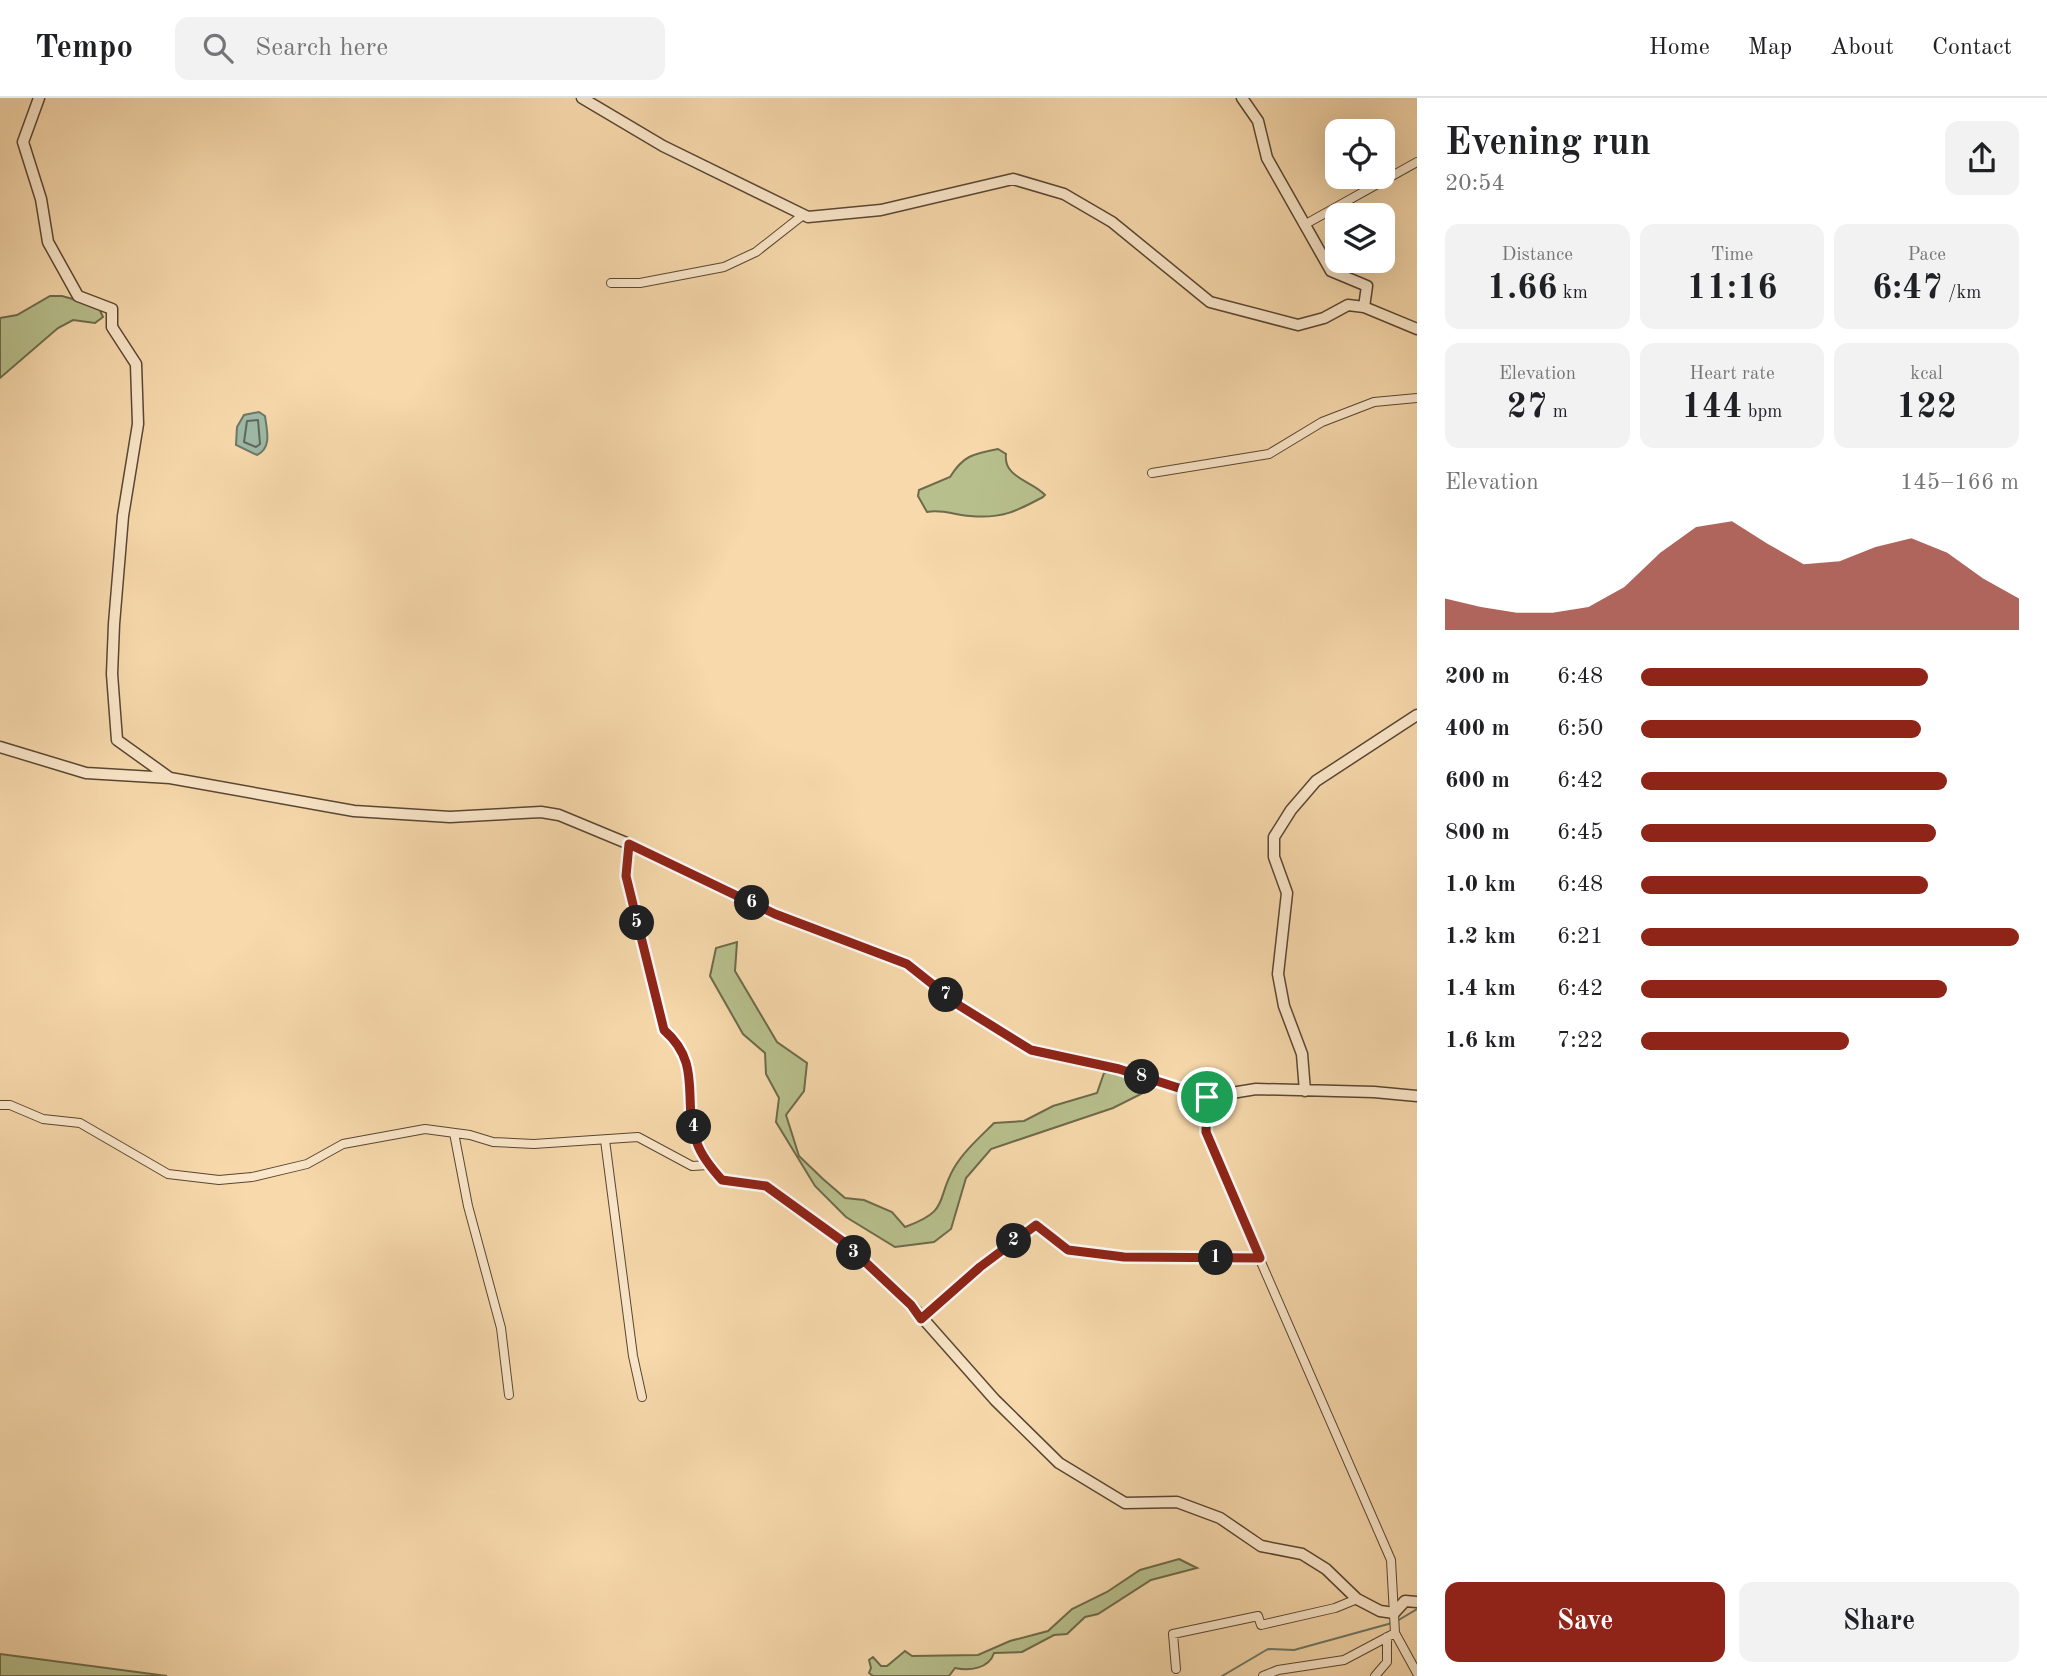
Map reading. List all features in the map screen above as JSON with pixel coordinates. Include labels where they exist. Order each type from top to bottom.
[{"type":"street","points":[[39,98],[23,142],[41,199],[48,242],[78,296],[112,309],[112,327],[136,364],[138,424],[123,516],[114,624],[112,674],[117,740],[170,778]]},
{"type":"street","points":[[582,98],[675,152],[803,215],[881,210],[1013,179],[1064,194],[1112,222],[1210,302],[1298,325],[1324,318],[1348,305],[1364,307],[1417,329]]},
{"type":"street","points":[[1242,98],[1258,121],[1267,158],[1304,225],[1316,239],[1331,271],[1367,286],[1364,307]]},
{"type":"street","points":[[1304,225],[1417,162]]},
{"type":"street","points":[[611,283],[640,283],[724,267],[756,251],[803,215]]},
{"type":"street","points":[[1152,473],[1269,454],[1322,422],[1361,407],[1392,399],[1417,398]]},
{"type":"street","points":[[1305,1091],[1302,1054],[1284,1006],[1279,974],[1287,893],[1274,857],[1274,837],[1291,810],[1316,781],[1417,715]]},
{"type":"street","points":[[0,747],[86,773],[170,778],[354,811],[450,817],[541,812],[558,815],[629,844],[775,914],[907,964],[960,1006],[1031,1050],[1119,1069],[1207,1097],[1256,1089],[1417,1096]]},
{"type":"street","points":[[629,844],[626,876],[664,1030],[677,1041],[686,1056],[696,1142],[709,1165],[722,1180],[766,1186],[845,1243],[911,1305],[921,1319],[1059,1463],[1125,1503],[1177,1502],[1220,1518],[1261,1546],[1302,1554],[1326,1569],[1357,1599],[1380,1611],[1393,1626],[1417,1673]]},
{"type":"street","points":[[1207,1097],[1206,1132],[1391,1560],[1393,1626],[1387,1662],[1375,1676]]},
{"type":"street","points":[[0,1105],[10,1105],[43,1119],[80,1123],[168,1174],[219,1180],[253,1177],[307,1164],[343,1144],[425,1129],[507,1143],[638,1138],[692,1166],[709,1165]]},
{"type":"street","points":[[454,1133],[468,1206],[501,1328],[509,1395]]},
{"type":"street","points":[[606,1140],[633,1356],[642,1397]]},
{"type":"street","points":[[921,1319],[980,1267],[1036,1225],[1068,1250],[1124,1257],[1260,1258]]},
{"type":"street","points":[[1176,1669],[1173,1634],[1258,1616],[1261,1625],[1335,1608],[1357,1599]]},
{"type":"street","points":[[1263,1676],[1278,1670],[1344,1660],[1393,1626],[1405,1601],[1417,1602]]},
{"type":"green space","points":[[50,296],[62,296],[98,306],[103,317],[95,323],[73,320],[58,328],[0,378],[0,318],[17,315]]},
{"type":"green space","points":[[998,449],[1006,454],[1009,469],[1040,490],[1045,495],[1043,497],[1000,515],[970,516],[927,512],[918,496],[919,490],[950,477],[959,464],[969,457]]},
{"type":"green space","points":[[737,942],[735,971],[777,1042],[807,1063],[804,1091],[786,1115],[799,1156],[845,1198],[864,1200],[892,1212],[905,1227],[936,1210],[958,1162],[994,1123],[1024,1121],[1053,1106],[1097,1093],[1104,1073],[1116,1070],[1151,1089],[1113,1108],[991,1149],[966,1178],[951,1229],[934,1242],[895,1247],[846,1217],[815,1186],[776,1122],[779,1098],[766,1074],[765,1053],[743,1034],[710,976],[716,948]]},
{"type":"green space","points":[[1179,1559],[1197,1568],[1151,1580],[1098,1614],[1085,1617],[1067,1634],[1054,1635],[1022,1652],[994,1653],[983,1666],[972,1669],[955,1668],[949,1676],[873,1676],[869,1673],[869,1660],[873,1657],[881,1666],[887,1666],[905,1651],[912,1656],[978,1655],[1010,1641],[1048,1631],[1072,1609],[1107,1592],[1140,1570]]},
{"type":"green space","points":[[0,1654],[167,1676],[0,1676]]},
{"type":"water","points":[[259,412],[265,416],[267,444],[257,455],[236,445],[237,427],[244,415]]},
{"type":"waterway","points":[[1397,1621],[1417,1609]]},
{"type":"waterway","points":[[1222,1676],[1268,1649],[1294,1650],[1392,1623]]},
{"type":"route","points":[[629,844],[775,914],[907,964],[960,1006],[1031,1050],[1119,1069],[1207,1097],[1206,1132],[1260,1258],[1124,1257],[1068,1250],[1036,1225],[980,1267],[921,1319],[911,1305],[845,1243],[766,1186],[722,1180],[709,1165],[696,1142],[686,1056],[677,1041],[664,1030],[638,926],[626,876],[629,844]]}]
